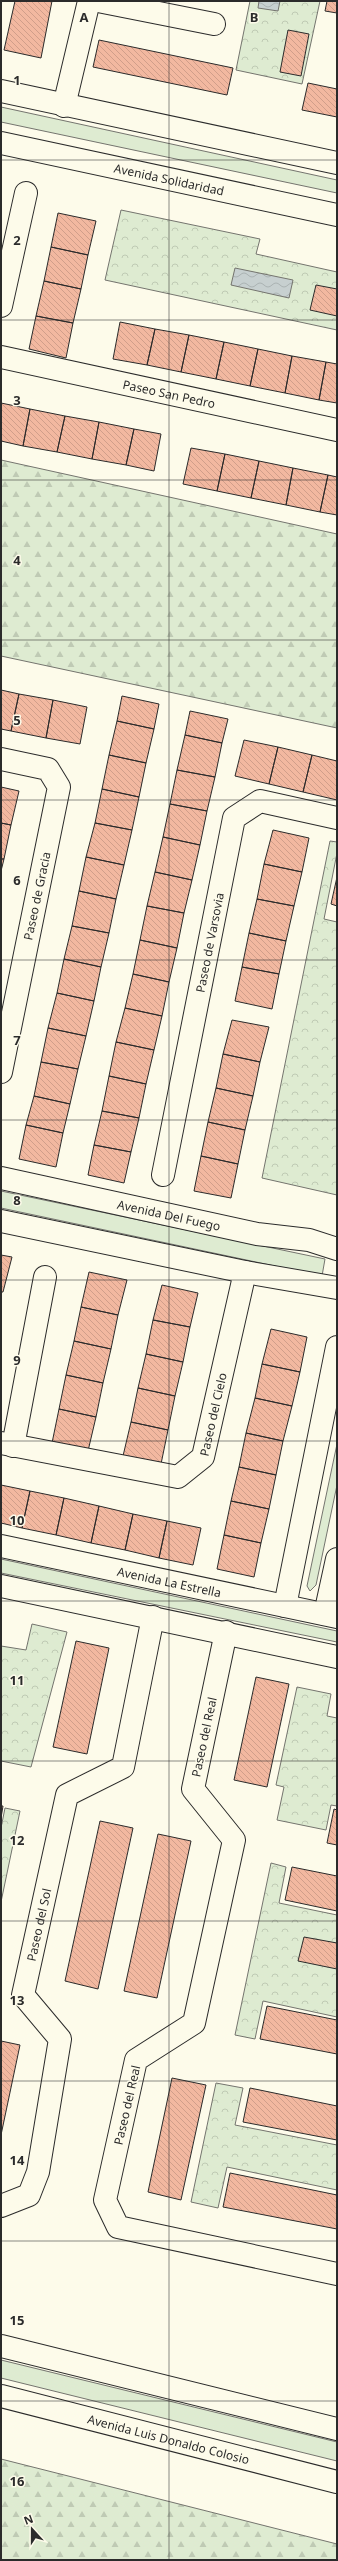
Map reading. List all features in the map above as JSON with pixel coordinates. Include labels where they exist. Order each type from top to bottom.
[{"type":"street","points":[[64,106],[89,1]]},
{"type":"street","points":[[98,1],[214,24]]},
{"type":"street","points":[[1,91],[64,106],[337,162]]},
{"type":"street","name":"Avenida Solidaridad","points":[[1,143],[337,215]]},
{"type":"street","points":[[1,306],[26,194]]},
{"type":"street","name":"Paseo San Pedro","points":[[1,357],[337,430]]},
{"type":"street","name":"Paseo de Gracia","points":[[1,759],[48,769],[59,787],[1,1072]]},
{"type":"street","name":"Paseo de Varsovia","points":[[163,1175],[234,818],[260,801],[337,818]]},
{"type":"street","name":"Avenida Del Fuego","points":[[1,1178],[257,1234],[309,1240],[337,1249]]},
{"type":"street","points":[[1,1221],[242,1283],[337,1288]]},
{"type":"street","name":"Paseo del Cielo","points":[[45,1277],[7,1445],[178,1477],[203,1457],[242,1283]]},
{"type":"street","points":[[285,1606],[337,1347]]},
{"type":"street","name":"Avenida La Estrella","points":[[1,1546],[331,1616]]},
{"type":"street","points":[[331,1616],[337,1559]]},
{"type":"street","points":[[1,1586],[226,1632],[337,1657]]},
{"type":"street","name":"Paseo del Sol","points":[[1,2206],[30,2195],[38,2172],[60,2039],[23,1995],[67,1795],[123,1767],[153,1617]]},
{"type":"street","name":"Paseo del Real","points":[[226,1632],[193,1789],[234,1840],[194,2023],[136,2060],[105,2200],[118,2227],[337,2274]]},
{"type":"street","points":[[1,2346],[337,2429]]},
{"type":"street","name":"Avenida Luis Donaldo Colosio","points":[[1,2396],[337,2482]]},
{"type":"green space","points":[[250,1],[320,1],[302,84],[236,70]]},
{"type":"green space","points":[[1,107],[337,180],[337,193],[1,122]]},
{"type":"green space","points":[[121,210],[260,239],[256,254],[337,272],[337,330],[105,280]]},
{"type":"green space","points":[[1,460],[337,534],[337,728],[1,656]]},
{"type":"green space","points":[[330,841],[337,842],[337,853],[324,919],[337,922],[337,1195],[262,1178]]},
{"type":"green space","points":[[1,1191],[325,1259],[322,1276],[1,1208]]},
{"type":"green space","points":[[337,1444],[337,1485],[316,1585],[310,1591],[307,1586]]},
{"type":"green space","points":[[1,1559],[337,1631],[337,1642],[1,1573]]},
{"type":"green space","points":[[32,1624],[67,1632],[31,1767],[1,1761],[1,1646],[26,1650]]},
{"type":"green space","points":[[297,1687],[331,1694],[327,1716],[337,1718],[337,1806],[331,1805],[326,1830],[277,1820],[284,1787],[276,1785]]},
{"type":"green space","points":[[5,1808],[20,1811],[1,1902],[1,1828]]},
{"type":"green space","points":[[271,1863],[286,1867],[279,1903],[337,1915],[337,2017],[263,2001],[255,2039],[235,2035]]},
{"type":"green space","points":[[216,2083],[243,2088],[235,2125],[337,2145],[337,2190],[227,2167],[218,2208],[191,2202]]},
{"type":"green space","points":[[1,2360],[337,2442],[337,2461],[1,2378]]},
{"type":"green space","points":[[1,2459],[337,2544],[337,2560],[1,2560]]},
{"type":"water","points":[[259,1],[280,1],[278,11],[258,8]]},
{"type":"water","points":[[235,268],[293,280],[289,298],[231,285]]},
{"type":"building","points":[[15,1],[52,1],[41,58],[4,50]]},
{"type":"building","points":[[327,1],[337,1],[337,13],[325,11]]},
{"type":"building","points":[[288,30],[309,34],[301,76],[280,72]]},
{"type":"building","points":[[99,40],[233,68],[227,95],[93,67]]},
{"type":"building","points":[[308,83],[337,89],[337,117],[302,110]]},
{"type":"building","points":[[58,213],[96,221],[88,255],[51,247]]},
{"type":"building","points":[[51,247],[88,255],[81,289],[44,281]]},
{"type":"building","points":[[44,281],[81,289],[73,323],[36,316]]},
{"type":"building","points":[[316,285],[337,289],[337,316],[310,310]]},
{"type":"building","points":[[36,316],[73,323],[66,358],[29,349]]},
{"type":"building","points":[[120,322],[155,329],[147,365],[113,359]]},
{"type":"building","points":[[155,329],[189,335],[181,372],[147,365]]},
{"type":"building","points":[[189,335],[224,342],[216,379],[181,372]]},
{"type":"building","points":[[224,342],[258,349],[250,386],[216,379]]},
{"type":"building","points":[[258,349],[292,356],[285,393],[250,386]]},
{"type":"building","points":[[292,356],[326,362],[319,400],[285,393]]},
{"type":"building","points":[[326,362],[337,364],[337,403],[319,400]]},
{"type":"building","points":[[1,403],[30,409],[23,446],[1,441]]},
{"type":"building","points":[[30,409],[65,416],[57,452],[23,446]]},
{"type":"building","points":[[65,416],[99,422],[92,459],[57,452]]},
{"type":"building","points":[[99,422],[134,429],[126,465],[92,459]]},
{"type":"building","points":[[134,429],[161,434],[154,471],[126,465]]},
{"type":"building","points":[[191,448],[225,454],[217,491],[183,484]]},
{"type":"building","points":[[225,454],[259,461],[251,498],[217,491]]},
{"type":"building","points":[[259,461],[293,468],[286,505],[251,498]]},
{"type":"building","points":[[293,468],[328,475],[320,512],[286,505]]},
{"type":"building","points":[[328,475],[337,477],[337,515],[320,512]]},
{"type":"building","points":[[1,690],[19,694],[11,731],[1,729]]},
{"type":"building","points":[[19,694],[53,700],[46,738],[11,731]]},
{"type":"building","points":[[122,696],[159,704],[154,729],[117,721]]},
{"type":"building","points":[[53,700],[87,707],[80,744],[46,738]]},
{"type":"building","points":[[190,711],[228,719],[222,743],[185,735]]},
{"type":"building","points":[[117,721],[154,729],[146,763],[109,755]]},
{"type":"building","points":[[185,735],[222,743],[215,777],[177,770]]},
{"type":"building","points":[[244,740],[278,747],[269,784],[235,776]]},
{"type":"building","points":[[278,747],[312,755],[303,792],[269,784]]},
{"type":"building","points":[[109,755],[146,763],[139,797],[102,789]]},
{"type":"building","points":[[312,755],[337,761],[337,800],[303,792]]},
{"type":"building","points":[[177,770],[215,777],[207,811],[170,804]]},
{"type":"building","points":[[1,787],[19,791],[11,825],[1,823]]},
{"type":"building","points":[[102,789],[139,797],[132,830],[95,823]]},
{"type":"building","points":[[170,804],[207,811],[200,845],[163,837]]},
{"type":"building","points":[[1,823],[11,825],[4,859],[1,859]]},
{"type":"building","points":[[95,823],[132,830],[124,865],[86,857]]},
{"type":"building","points":[[273,830],[309,838],[302,872],[264,864]]},
{"type":"building","points":[[163,837],[200,845],[192,880],[155,872]]},
{"type":"building","points":[[86,857],[124,865],[116,899],[79,891]]},
{"type":"building","points":[[1,859],[4,859],[1,871]]},
{"type":"building","points":[[264,864],[302,872],[294,906],[257,899]]},
{"type":"building","points":[[155,872],[192,880],[184,913],[147,906]]},
{"type":"building","points":[[337,877],[337,906],[331,904]]},
{"type":"building","points":[[79,891],[116,899],[109,933],[72,926]]},
{"type":"building","points":[[257,899],[294,906],[286,941],[249,933]]},
{"type":"building","points":[[147,906],[184,913],[177,948],[140,940]]},
{"type":"building","points":[[72,926],[109,933],[101,967],[64,959]]},
{"type":"building","points":[[249,933],[286,941],[279,974],[242,967]]},
{"type":"building","points":[[140,940],[177,948],[169,982],[133,974]]},
{"type":"building","points":[[64,959],[101,967],[94,1001],[57,993]]},
{"type":"building","points":[[242,967],[279,974],[272,1009],[235,1001]]},
{"type":"building","points":[[133,974],[169,982],[162,1016],[125,1008]]},
{"type":"building","points":[[57,993],[94,1001],[86,1036],[48,1028]]},
{"type":"building","points":[[125,1008],[162,1016],[154,1050],[116,1042]]},
{"type":"building","points":[[232,1020],[269,1027],[260,1062],[223,1054]]},
{"type":"building","points":[[48,1028],[86,1036],[78,1069],[41,1062]]},
{"type":"building","points":[[116,1042],[154,1050],[146,1084],[109,1076]]},
{"type":"building","points":[[223,1054],[260,1062],[253,1096],[216,1088]]},
{"type":"building","points":[[41,1062],[78,1069],[70,1104],[34,1096]]},
{"type":"building","points":[[109,1076],[146,1084],[139,1118],[102,1111]]},
{"type":"building","points":[[216,1088],[253,1096],[245,1130],[208,1122]]},
{"type":"building","points":[[34,1096],[70,1104],[63,1133],[26,1125]]},
{"type":"building","points":[[102,1111],[139,1118],[131,1152],[94,1145]]},
{"type":"building","points":[[208,1122],[245,1130],[238,1164],[201,1156]]},
{"type":"building","points":[[26,1125],[63,1133],[56,1167],[19,1159]]},
{"type":"building","points":[[94,1145],[131,1152],[124,1183],[88,1175]]},
{"type":"building","points":[[201,1156],[238,1164],[231,1198],[194,1191]]},
{"type":"building","points":[[1,1255],[12,1257],[3,1292],[1,1292]]},
{"type":"building","points":[[89,1272],[127,1280],[118,1315],[81,1307]]},
{"type":"building","points":[[162,1285],[198,1293],[190,1327],[153,1320]]},
{"type":"building","points":[[81,1307],[118,1315],[111,1349],[74,1341]]},
{"type":"building","points":[[153,1320],[190,1327],[183,1362],[146,1354]]},
{"type":"building","points":[[271,1329],[307,1337],[300,1372],[262,1364]]},
{"type":"building","points":[[74,1341],[111,1349],[103,1383],[66,1375]]},
{"type":"building","points":[[146,1354],[183,1362],[175,1396],[138,1388]]},
{"type":"building","points":[[262,1364],[300,1372],[292,1406],[255,1398]]},
{"type":"building","points":[[66,1375],[103,1383],[96,1417],[59,1409]]},
{"type":"building","points":[[138,1388],[175,1396],[168,1430],[131,1422]]},
{"type":"building","points":[[255,1398],[292,1406],[283,1441],[246,1433]]},
{"type":"building","points":[[59,1409],[96,1417],[88,1451],[52,1443]]},
{"type":"building","points":[[131,1422],[168,1430],[161,1464],[123,1456]]},
{"type":"building","points":[[246,1433],[283,1441],[276,1475],[239,1467]]},
{"type":"building","points":[[239,1467],[276,1475],[269,1509],[231,1501]]},
{"type":"building","points":[[1,1485],[30,1491],[22,1528],[1,1523]]},
{"type":"building","points":[[30,1491],[64,1498],[56,1535],[22,1528]]},
{"type":"building","points":[[64,1498],[99,1506],[91,1543],[56,1535]]},
{"type":"building","points":[[231,1501],[269,1509],[261,1543],[224,1535]]},
{"type":"building","points":[[99,1506],[133,1514],[125,1550],[91,1543]]},
{"type":"building","points":[[133,1514],[167,1521],[159,1558],[125,1550]]},
{"type":"building","points":[[167,1521],[201,1528],[193,1565],[159,1558]]},
{"type":"building","points":[[224,1535],[261,1543],[254,1577],[217,1569]]},
{"type":"building","points":[[76,1641],[109,1648],[87,1754],[53,1747]]},
{"type":"building","points":[[256,1677],[289,1684],[267,1787],[234,1780]]},
{"type":"building","points":[[1,1806],[3,1806],[1,1818]]},
{"type":"building","points":[[334,1809],[337,1810],[337,1845],[327,1843]]},
{"type":"building","points":[[100,1821],[133,1828],[98,1989],[65,1981]]},
{"type":"building","points":[[158,1834],[191,1841],[157,1998],[124,1991]]},
{"type":"building","points":[[292,1867],[337,1876],[337,1911],[285,1900]]},
{"type":"building","points":[[304,1937],[337,1943],[337,1969],[298,1961]]},
{"type":"building","points":[[267,2006],[337,2020],[337,2054],[260,2039]]},
{"type":"building","points":[[1,2041],[20,2045],[1,2135]]},
{"type":"building","points":[[172,2078],[206,2085],[181,2200],[148,2192]]},
{"type":"building","points":[[250,2088],[337,2106],[337,2140],[243,2122]]},
{"type":"building","points":[[230,2173],[337,2195],[337,2229],[223,2207]]}]
